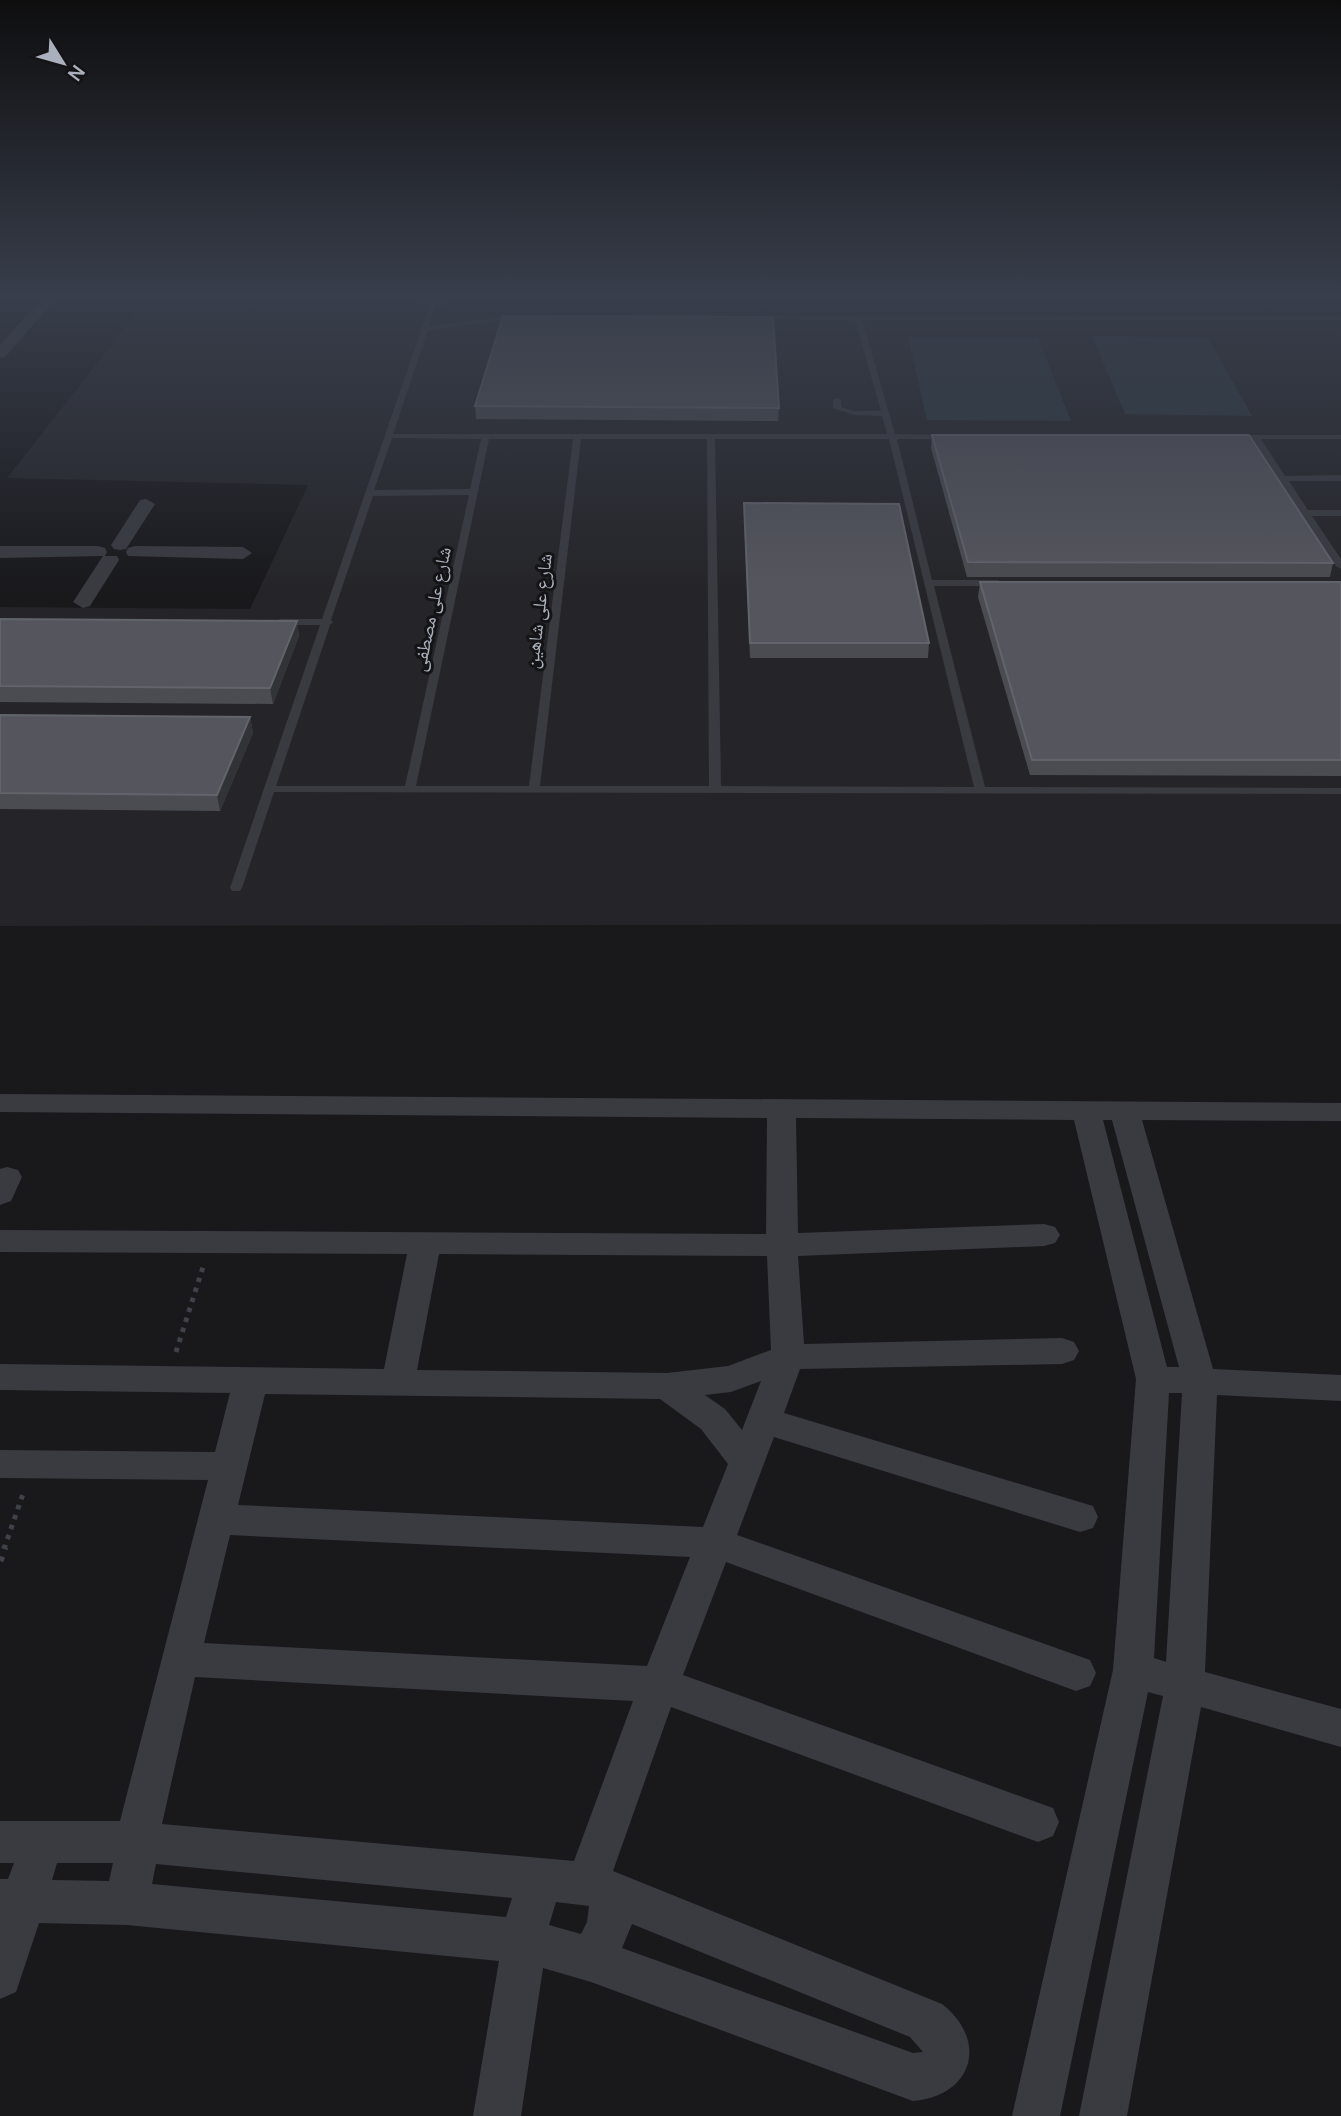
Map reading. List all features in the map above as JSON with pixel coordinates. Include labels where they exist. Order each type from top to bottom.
[{"type":"street","points":[[83,602],[146,504]]},
{"type":"street","points":[[0,552],[243,553]]},
{"type":"street","points":[[0,1103],[1341,1112]]},
{"type":"street","points":[[497,2116],[527,1941],[530,1907],[582,1885],[788,1357],[782,1245],[781,1108]]},
{"type":"street","points":[[1036,2116],[1133,1670],[1153,1378],[1086,1109]]},
{"type":"street","points":[[1103,2116],[1185,1684],[1200,1382],[1124,1110]]},
{"type":"street","points":[[0,1241],[782,1245],[1044,1235]]},
{"type":"street","points":[[398,1382],[425,1245]]},
{"type":"street","points":[[0,1377],[667,1386],[731,1378],[788,1357],[1062,1351]]},
{"type":"street","points":[[1153,1378],[1341,1388]]},
{"type":"street","points":[[127,1903],[148,1786],[218,1519],[251,1380]]},
{"type":"street","points":[[667,1386],[713,1419],[747,1462]]},
{"type":"street","points":[[763,1420],[1080,1517]]},
{"type":"street","points":[[17,1464],[231,1466]]},
{"type":"street","points":[[218,1519],[716,1543],[1076,1673]]},
{"type":"street","points":[[180,1659],[659,1685],[1038,1822]]},
{"type":"street","points":[[1133,1670],[1341,1728]]},
{"type":"street","points":[[0,1976],[21,1842],[138,1842],[582,1885],[926,2020],[945,2038],[948,2052],[945,2063],[937,2073],[913,2077],[591,1959],[527,1941],[127,1903],[12,1901]]},
{"type":"street","points":[[582,1885],[609,1928],[591,1959]]},
{"type":"lane","points":[[236,888],[272,789],[404,393]]},
{"type":"lane","points":[[879,393],[980,790]]},
{"type":"lane","points":[[837,400],[837,408],[845,412],[885,414]]},
{"type":"lane","points":[[390,436],[961,437]]},
{"type":"lane","name":"شارع على مصطفى","points":[[410,789],[485,436]]},
{"type":"lane","name":"شارع على شاهين","points":[[534,789],[577,436]]},
{"type":"lane","points":[[711,436],[715,790]]},
{"type":"lane","points":[[1227,437],[1341,437]]},
{"type":"lane","points":[[1255,437],[1341,566]]},
{"type":"lane","points":[[1282,479],[1341,478]]},
{"type":"lane","points":[[371,493],[473,492]]},
{"type":"lane","points":[[1306,513],[1341,513]]},
{"type":"lane","points":[[929,583],[1012,583]]},
{"type":"lane","points":[[273,622],[328,622]]},
{"type":"lane","points":[[272,789],[1341,791]]},
{"type":"path","points":[[168,1379],[210,1243]]},
{"type":"path","points":[[0,1560],[17,1464]]},
{"type":"shaded area","points":[[74,393],[1341,393],[1341,924],[0,926],[0,607],[250,609],[308,485],[7,478]]},
{"type":"shaded area","points":[[921,393],[1060,393],[1071,421],[927,420]]},
{"type":"shaded area","points":[[1116,393],[1239,393],[1252,416],[1125,414]]},
{"type":"building","points":[[479,393],[778,393],[779,408],[475,406]]},
{"type":"building","points":[[932,435],[1249,435],[1333,563],[968,562]]},
{"type":"building","points":[[744,503],[899,504],[929,643],[750,643]]},
{"type":"building","points":[[980,582],[1341,582],[1341,760],[1032,760]]},
{"type":"building","points":[[0,619],[297,621],[270,688],[0,686]]},
{"type":"building","points":[[0,715],[250,717],[217,795],[0,793]]}]
